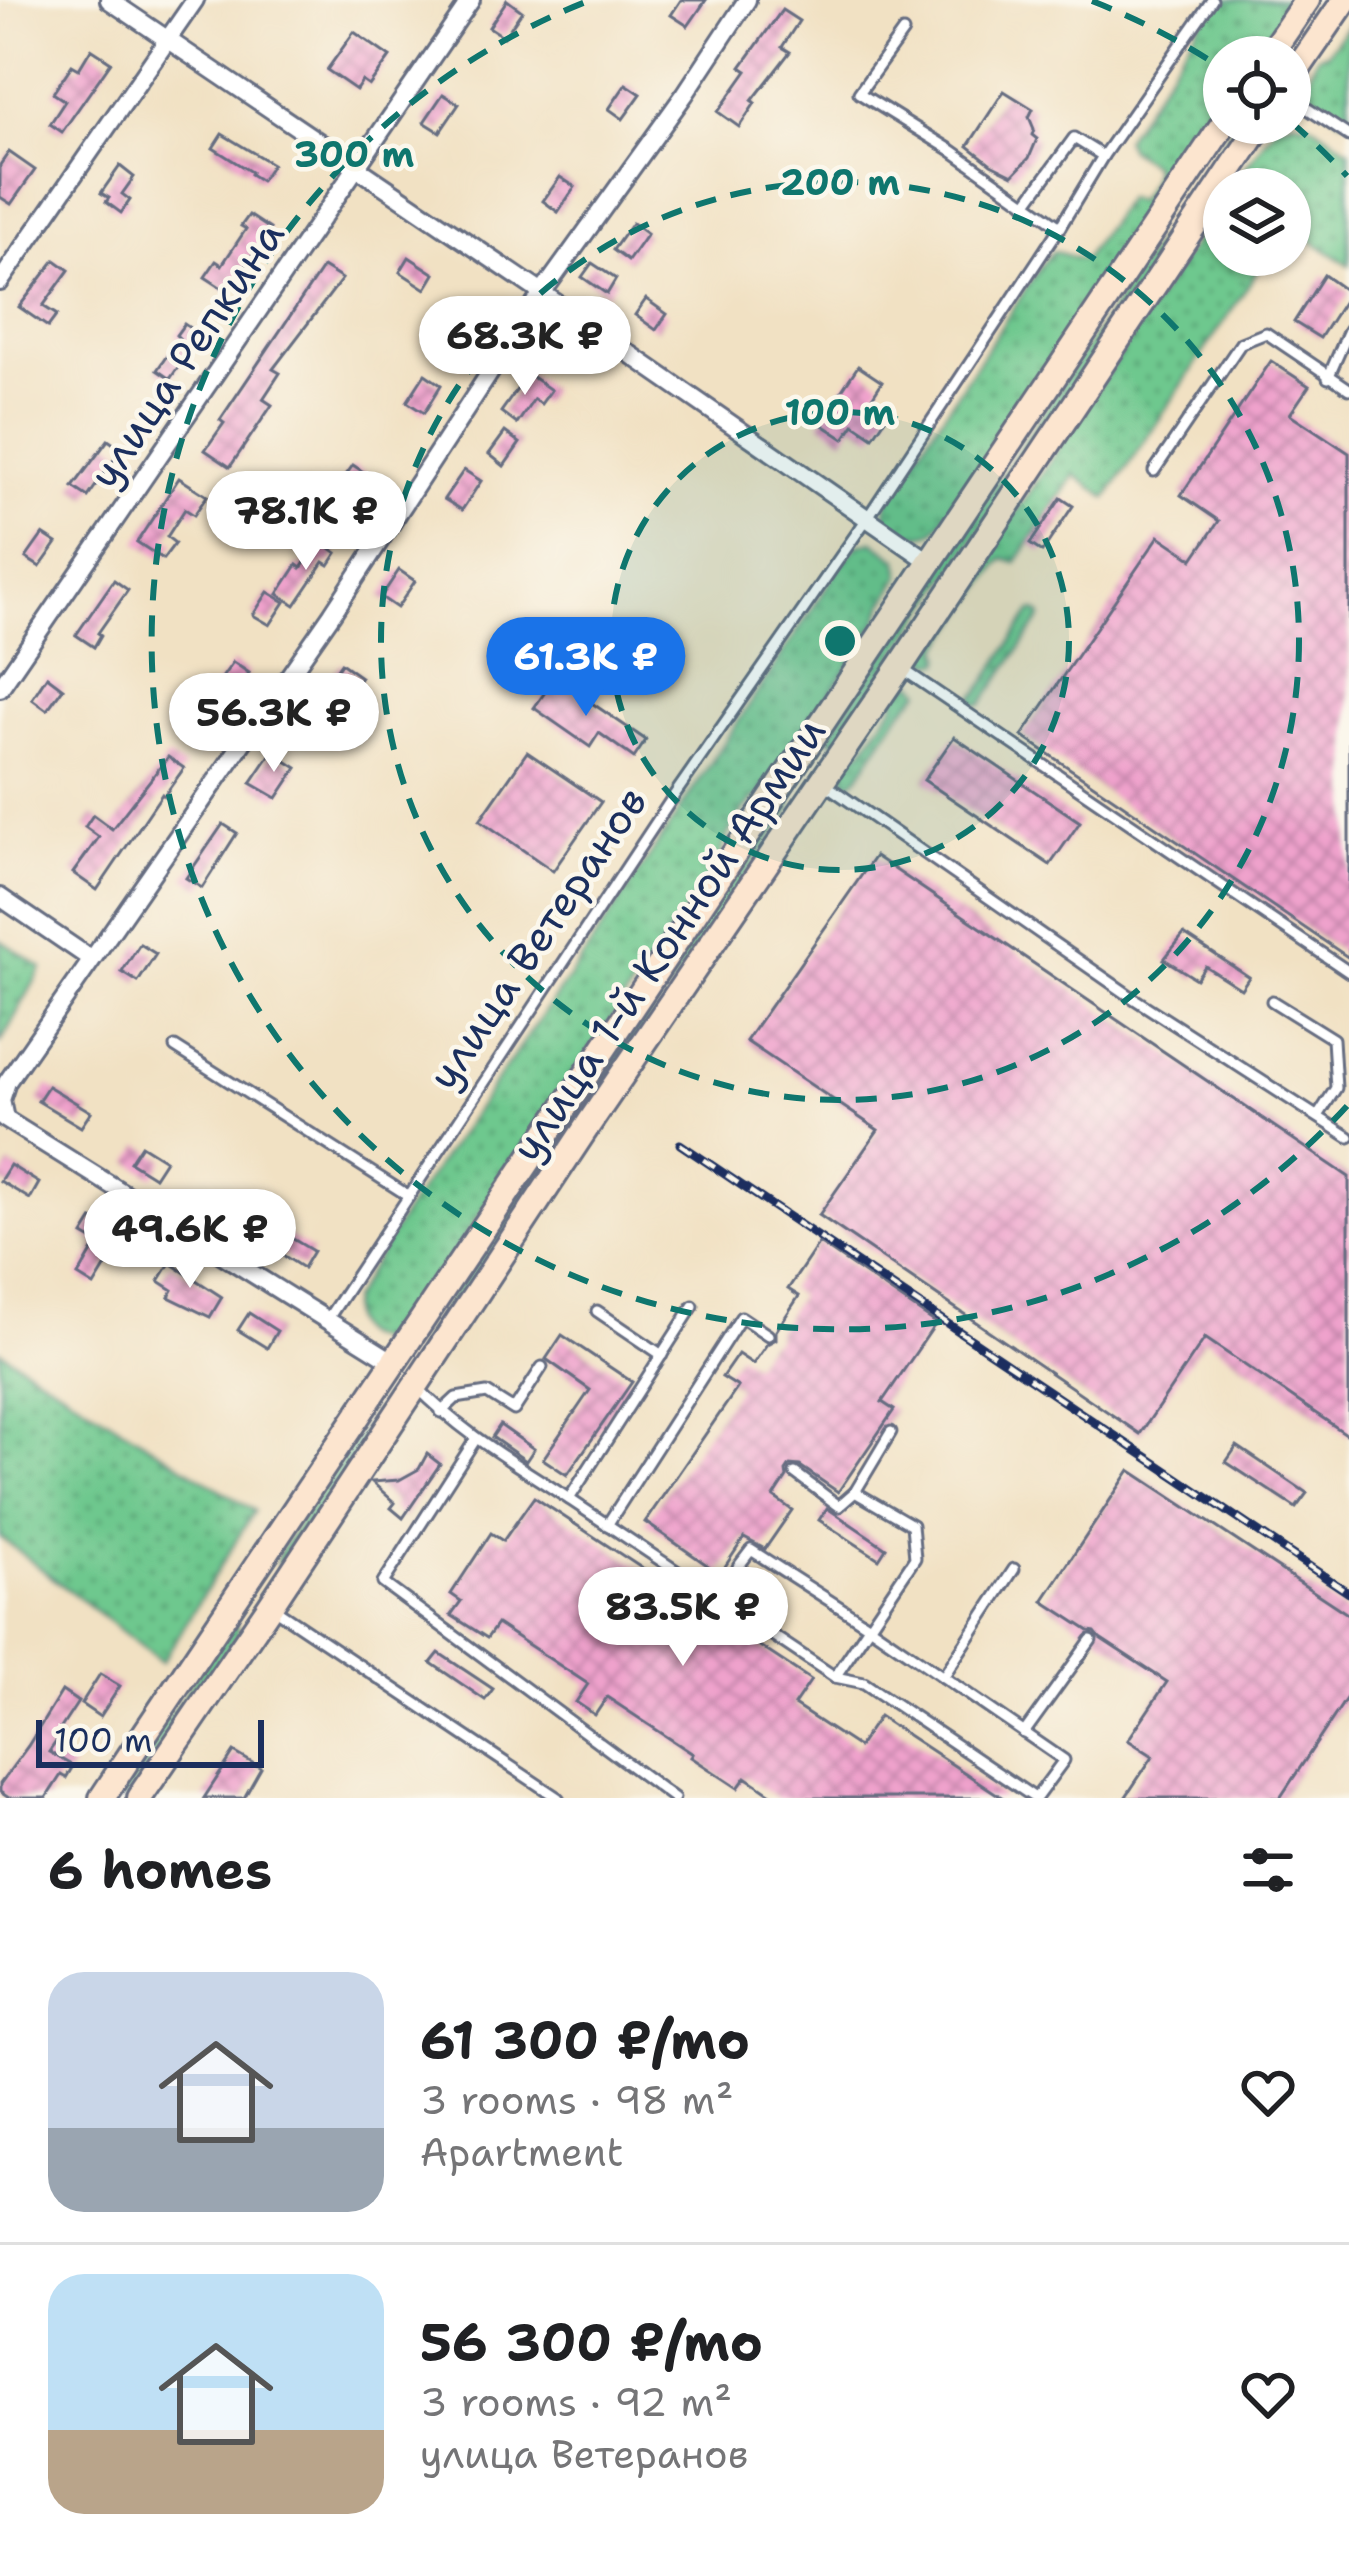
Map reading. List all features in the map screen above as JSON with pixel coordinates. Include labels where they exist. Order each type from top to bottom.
[{"type":"main road","points":[[1282,36],[1307,0]]},
{"type":"main road","points":[[1311,49],[1345,0]]},
{"type":"main road","name":"улица 1-й Конной Армии","points":[[102,1798],[1210,144]]},
{"type":"main road","name":"улица 1-й Конной Армии","points":[[139,1798],[1248,144]]},
{"type":"main road","points":[[796,765],[822,782]]},
{"type":"main road","points":[[392,1366],[416,1386]]},
{"type":"main road","points":[[247,1581],[272,1602]]},
{"type":"street","points":[[109,0],[933,564]]},
{"type":"street","points":[[0,282],[195,0]]},
{"type":"street","name":"улица Репкина","points":[[0,688],[471,0]]},
{"type":"street","points":[[392,1366],[327,1320],[5,1119],[1,1100],[8,1082],[91,959],[332,614],[542,293],[685,94],[746,0]]},
{"type":"street","points":[[0,897],[91,959]]},
{"type":"lane","name":"улица Ветеранов","points":[[327,1320],[1211,0]]},
{"type":"lane","points":[[903,32],[859,93],[951,150],[1060,227]]},
{"type":"lane","points":[[1311,112],[1349,136]]},
{"type":"lane","points":[[1026,204],[1074,138],[1103,156]]},
{"type":"lane","points":[[1328,378],[1349,330]]},
{"type":"lane","points":[[1154,471],[1241,343],[1266,333],[1349,389]]},
{"type":"lane","points":[[900,667],[1349,972]]},
{"type":"lane","points":[[822,782],[1133,998],[1349,1137]]},
{"type":"lane","points":[[1272,1001],[1333,1039],[1336,1088],[1318,1116]]},
{"type":"lane","points":[[175,1047],[409,1196]]},
{"type":"lane","points":[[569,1499],[693,1306]]},
{"type":"lane","points":[[597,1311],[662,1354]]},
{"type":"lane","points":[[607,1525],[741,1316],[768,1335]]},
{"type":"lane","points":[[441,1412],[456,1398],[487,1393],[514,1410],[542,1367]]},
{"type":"lane","points":[[416,1386],[475,1440],[835,1677],[864,1684],[1035,1798],[1064,1760],[751,1550],[738,1567]]},
{"type":"lane","points":[[795,1473],[839,1506],[855,1492],[890,1432]]},
{"type":"lane","points":[[475,1440],[383,1583],[674,1798]]},
{"type":"lane","points":[[835,1677],[915,1558],[912,1525],[855,1492]]},
{"type":"lane","points":[[943,1677],[1014,1569]]},
{"type":"lane","points":[[272,1602],[557,1798]]},
{"type":"lane","points":[[1024,1733],[1091,1640]]},
{"type":"green space","points":[[1216,0],[1294,0],[1269,36],[1203,36],[1203,120],[1173,176],[970,484],[934,531],[913,535],[898,531],[886,513],[891,495],[1043,263],[1053,251],[1083,260],[1126,198],[1137,201],[1151,180],[1153,165],[1129,149],[1124,139]]},
{"type":"green space","points":[[1349,24],[1349,114],[1342,120],[1311,91],[1311,67],[1317,56],[1327,53]]},
{"type":"green space","points":[[1311,123],[1349,149],[1349,265],[1311,241],[1311,168],[1244,168],[1262,144],[1311,144]]},
{"type":"green space","points":[[1221,144],[1233,144],[1217,168],[1205,168]]},
{"type":"green space","points":[[1203,171],[1203,190],[963,556],[836,742],[829,736]]},
{"type":"green space","points":[[1203,229],[1203,276],[1254,276],[1107,498],[1075,475],[1016,563],[1004,559],[1000,563],[940,648],[941,662],[930,663],[925,654]]},
{"type":"green space","points":[[873,541],[898,559],[901,576],[878,621],[766,789],[737,819],[720,857],[450,1259],[427,1283],[392,1336],[384,1342],[360,1335],[350,1318],[351,1300],[408,1207],[584,956],[842,564],[858,545]]},
{"type":"green space","points":[[1036,611],[1041,618],[982,704],[973,704],[973,697]]},
{"type":"green space","points":[[914,683],[921,690],[858,777],[846,782],[843,770],[850,756],[862,751],[895,704],[895,693]]},
{"type":"green space","points":[[791,798],[791,808],[422,1357],[417,1356],[418,1346],[539,1160],[785,800]]},
{"type":"green space","points":[[0,940],[42,968],[0,1044]]},
{"type":"green space","points":[[0,1351],[254,1511],[162,1662],[0,1537]]},
{"type":"green space","points":[[380,1408],[385,1413],[287,1560],[277,1564],[278,1554]]},
{"type":"green space","points":[[236,1624],[239,1632],[126,1798],[113,1798],[231,1625]]},
{"type":"building","points":[[507,0],[522,11],[504,37],[489,27]]},
{"type":"building","points":[[681,0],[706,0],[688,26],[671,15]]},
{"type":"building","points":[[782,10],[799,21],[782,47],[790,52],[752,101],[739,127],[718,112],[747,71],[741,67]]},
{"type":"building","points":[[354,32],[390,57],[369,86],[362,81],[356,90],[327,70]]},
{"type":"building","points":[[91,49],[111,62],[62,132],[50,124],[65,101],[53,93],[72,65],[79,69]]},
{"type":"building","points":[[626,84],[641,94],[623,119],[609,109]]},
{"type":"building","points":[[1004,91],[1033,109],[1029,117],[1037,139],[1029,158],[1013,175],[968,146]]},
{"type":"building","points":[[443,94],[459,104],[440,132],[424,122]]},
{"type":"building","points":[[222,134],[272,164],[261,181],[213,148]]},
{"type":"building","points":[[9,152],[35,170],[11,204],[0,197],[0,165]]},
{"type":"building","points":[[120,166],[134,177],[122,194],[130,200],[121,213],[101,193]]},
{"type":"building","points":[[560,177],[575,187],[558,212],[543,201]]},
{"type":"building","points":[[249,215],[270,229],[228,292],[205,277],[216,261],[222,265],[246,229],[241,226]]},
{"type":"building","points":[[632,223],[647,234],[628,261],[613,250]]},
{"type":"building","points":[[409,257],[435,274],[426,289],[400,272]]},
{"type":"building","points":[[55,260],[69,270],[43,306],[57,315],[48,327],[19,307]]},
{"type":"building","points":[[592,263],[616,279],[607,294],[582,277]]},
{"type":"building","points":[[323,267],[342,279],[273,369],[280,373],[263,399],[272,405],[230,467],[205,450],[224,423],[220,420]]},
{"type":"building","points":[[1324,275],[1349,293],[1320,338],[1294,322]]},
{"type":"building","points":[[646,299],[667,314],[656,330],[635,315]]},
{"type":"building","points":[[184,324],[200,335],[170,379],[157,370]]},
{"type":"building","points":[[1271,361],[1309,386],[1290,414],[1349,453],[1349,958],[1022,736],[1159,536],[1193,559],[1219,521],[1181,495]]},
{"type":"building","points":[[858,366],[882,382],[871,399],[890,412],[873,437],[854,424],[844,439],[820,423]]},
{"type":"building","points":[[425,374],[441,385],[424,413],[407,402]]},
{"type":"building","points":[[528,374],[551,390],[541,404],[534,399],[517,424],[501,412]]},
{"type":"building","points":[[505,432],[520,443],[504,466],[489,454]]},
{"type":"building","points":[[108,440],[121,449],[88,497],[73,487]]},
{"type":"building","points":[[353,465],[378,482],[360,509],[334,492]]},
{"type":"building","points":[[464,470],[481,481],[462,510],[444,499]]},
{"type":"building","points":[[179,478],[207,496],[194,515],[185,509],[167,537],[175,543],[163,559],[137,542]]},
{"type":"building","points":[[1061,498],[1073,506],[1042,552],[1030,544]]},
{"type":"building","points":[[43,534],[57,543],[40,567],[26,558]]},
{"type":"building","points":[[320,541],[337,553],[329,565],[324,562],[295,605],[278,594]]},
{"type":"building","points":[[399,570],[415,581],[397,608],[381,597]]},
{"type":"building","points":[[114,580],[128,590],[98,633],[94,647],[76,635]]},
{"type":"building","points":[[268,592],[285,602],[270,625],[253,615]]},
{"type":"building","points":[[233,662],[249,673],[230,700],[214,689]]},
{"type":"building","points":[[341,663],[361,677],[338,710],[330,705],[315,730],[301,721]]},
{"type":"building","points":[[47,676],[63,688],[47,710],[32,699]]},
{"type":"building","points":[[555,678],[646,740],[634,758],[599,733],[590,747],[534,708]]},
{"type":"building","points":[[206,686],[222,696],[202,728],[186,718]]},
{"type":"building","points":[[954,737],[1080,822],[1050,865],[924,780]]},
{"type":"building","points":[[272,752],[297,768],[277,798],[251,783]]},
{"type":"building","points":[[527,752],[601,802],[553,871],[480,820]]},
{"type":"building","points":[[168,757],[184,768],[97,890],[73,873],[99,837],[85,827],[93,815],[112,829]]},
{"type":"building","points":[[223,824],[237,833],[202,888],[186,878]]},
{"type":"building","points":[[875,856],[1349,1177],[1349,1436],[1205,1338],[1140,1434],[819,1215],[878,1130],[746,1041]]},
{"type":"building","points":[[1184,934],[1249,977],[1241,989],[1205,966],[1196,979],[1164,959]]},
{"type":"building","points":[[140,944],[156,954],[138,982],[122,972]]},
{"type":"building","points":[[48,1086],[91,1112],[81,1127],[38,1101]]},
{"type":"building","points":[[141,1145],[165,1160],[154,1177],[130,1162]]},
{"type":"building","points":[[10,1165],[39,1183],[30,1199],[0,1181]]},
{"type":"building","points":[[211,1190],[251,1213],[241,1230],[202,1206]]},
{"type":"building","points":[[93,1219],[132,1242],[123,1258],[114,1253],[94,1286],[78,1276],[97,1243],[83,1235]]},
{"type":"building","points":[[288,1236],[313,1251],[303,1268],[278,1252]]},
{"type":"building","points":[[819,1243],[936,1323],[882,1402],[894,1410],[838,1492],[800,1466],[790,1465],[774,1497],[792,1510],[765,1549],[744,1538],[720,1574],[645,1522],[738,1387],[722,1377],[738,1354],[753,1364],[776,1339],[776,1331],[799,1296],[788,1289]]},
{"type":"building","points":[[170,1263],[222,1297],[210,1317],[169,1297],[173,1290],[159,1281]]},
{"type":"building","points":[[249,1313],[277,1331],[267,1348],[238,1330]]},
{"type":"building","points":[[562,1335],[632,1382],[567,1475],[543,1459],[590,1390],[546,1359]]},
{"type":"building","points":[[500,1425],[534,1449],[526,1461],[492,1437]]},
{"type":"building","points":[[1237,1446],[1307,1493],[1296,1508],[1226,1462]]},
{"type":"building","points":[[427,1454],[440,1464],[403,1518],[391,1508],[395,1503],[372,1482],[399,1480],[419,1469]]},
{"type":"building","points":[[1130,1470],[1349,1615],[1349,1694],[1280,1798],[1125,1798],[1153,1756],[1128,1740],[1167,1682],[1043,1601]]},
{"type":"building","points":[[534,1497],[811,1680],[794,1705],[858,1747],[879,1716],[1003,1798],[777,1798],[746,1777],[738,1788],[607,1697],[595,1715],[576,1702],[588,1684],[497,1624],[487,1638],[451,1615],[461,1601],[451,1594],[491,1533],[503,1541]]},
{"type":"building","points":[[827,1508],[886,1548],[879,1559],[819,1520]]},
{"type":"building","points":[[439,1653],[493,1689],[485,1700],[431,1663]]},
{"type":"building","points":[[100,1674],[120,1686],[100,1717],[81,1704]]},
{"type":"building","points":[[62,1691],[78,1702],[49,1752],[73,1766],[46,1798],[9,1798],[0,1792],[0,1784]]},
{"type":"building","points":[[234,1752],[261,1768],[244,1798],[204,1798]]},
{"type":"railway","points":[[680,1144],[1349,1593]]}]
